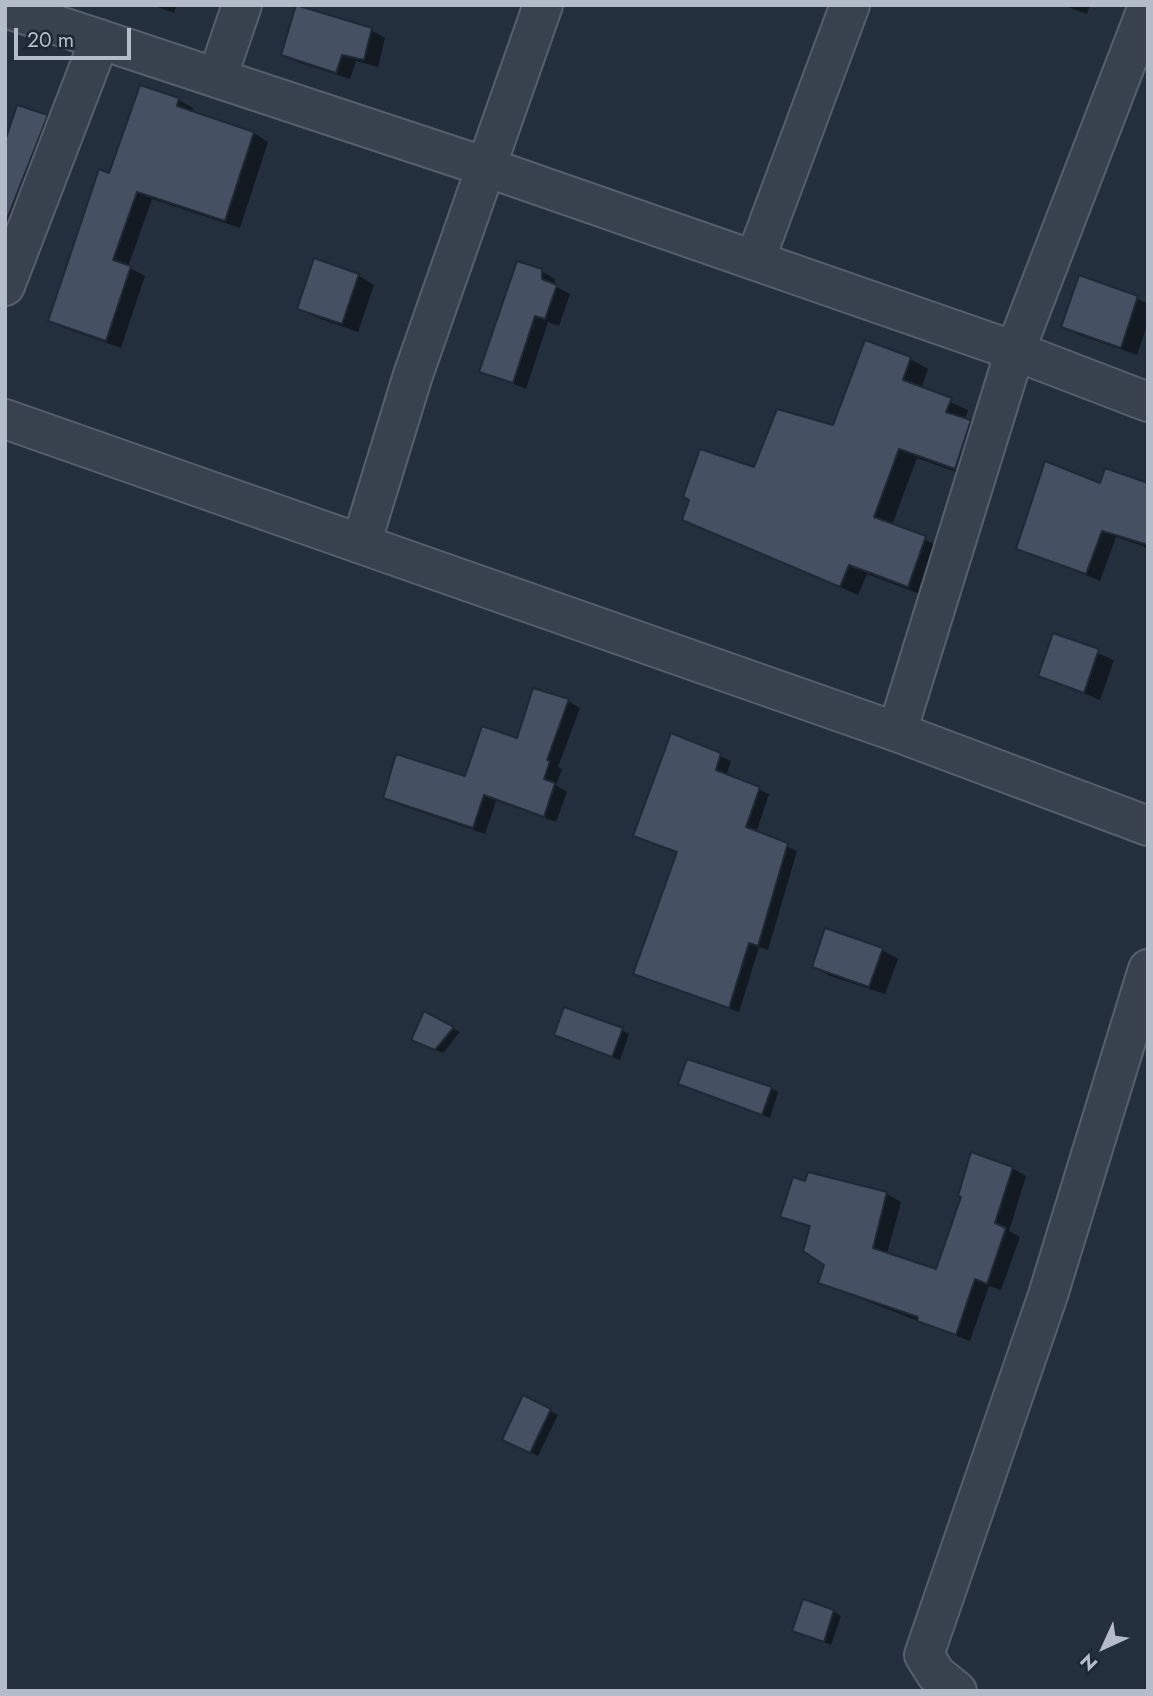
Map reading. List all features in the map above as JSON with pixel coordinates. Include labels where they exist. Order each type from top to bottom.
[{"type":"street","points":[[217,78],[242,5]]},
{"type":"street","points":[[361,544],[413,375],[543,5]]},
{"type":"street","points":[[755,260],[850,5]]},
{"type":"street","points":[[897,732],[1015,351],[1148,6]]},
{"type":"street","points":[[5,8],[486,167],[1015,351],[1148,402]]},
{"type":"street","points":[[5,286],[100,39]]},
{"type":"street","points":[[5,419],[897,732],[1148,826]]},
{"type":"street","points":[[957,1691],[936,1674],[924,1655],[1048,1295],[1148,969]]},
{"type":"building","points":[[296,5],[372,28],[364,60],[342,55],[336,73],[281,55]]},
{"type":"building","points":[[140,85],[179,98],[177,106],[254,132],[225,221],[137,192],[113,260],[131,266],[106,341],[48,321],[99,169],[109,173]]},
{"type":"building","points":[[17,105],[48,115],[5,224],[5,141]]},
{"type":"building","points":[[314,258],[359,274],[342,324],[297,309]]},
{"type":"building","points":[[517,261],[542,269],[542,279],[557,285],[545,319],[535,316],[513,383],[479,372]]},
{"type":"building","points":[[1079,275],[1138,296],[1121,348],[1061,327]]},
{"type":"building","points":[[865,340],[911,357],[903,380],[952,398],[946,412],[971,420],[955,469],[899,449],[874,517],[926,536],[908,587],[849,565],[840,587],[682,520],[689,500],[683,497],[700,449],[754,467],[777,409],[833,425]]},
{"type":"building","points":[[1045,461],[1100,483],[1105,468],[1148,483],[1148,545],[1102,531],[1086,574],[1016,549]]},
{"type":"building","points":[[1053,633],[1099,649],[1084,693],[1038,676]]},
{"type":"building","points":[[533,688],[569,699],[547,760],[550,761],[544,779],[555,783],[544,817],[484,795],[473,828],[383,798],[396,754],[465,776],[482,726],[517,738]]},
{"type":"building","points":[[671,733],[721,753],[716,770],[760,787],[746,827],[788,843],[758,946],[749,943],[729,1008],[633,974],[677,852],[633,836]]},
{"type":"building","points":[[825,928],[883,948],[869,987],[812,967]]},
{"type":"building","points":[[564,1007],[623,1028],[612,1057],[554,1035]]},
{"type":"building","points":[[424,1011],[454,1027],[435,1050],[411,1040]]},
{"type":"building","points":[[687,1059],[772,1087],[762,1115],[678,1084]]},
{"type":"building","points":[[971,1152],[1013,1167],[995,1223],[1006,1228],[987,1284],[975,1279],[956,1335],[917,1321],[918,1317],[818,1283],[824,1265],[803,1251],[810,1226],[780,1217],[793,1177],[805,1181],[808,1172],[887,1192],[873,1248],[936,1269],[961,1197],[958,1196]]},
{"type":"building","points":[[523,1395],[551,1409],[530,1453],[502,1440]]},
{"type":"building","points":[[803,1599],[834,1610],[824,1642],[792,1631]]}]
